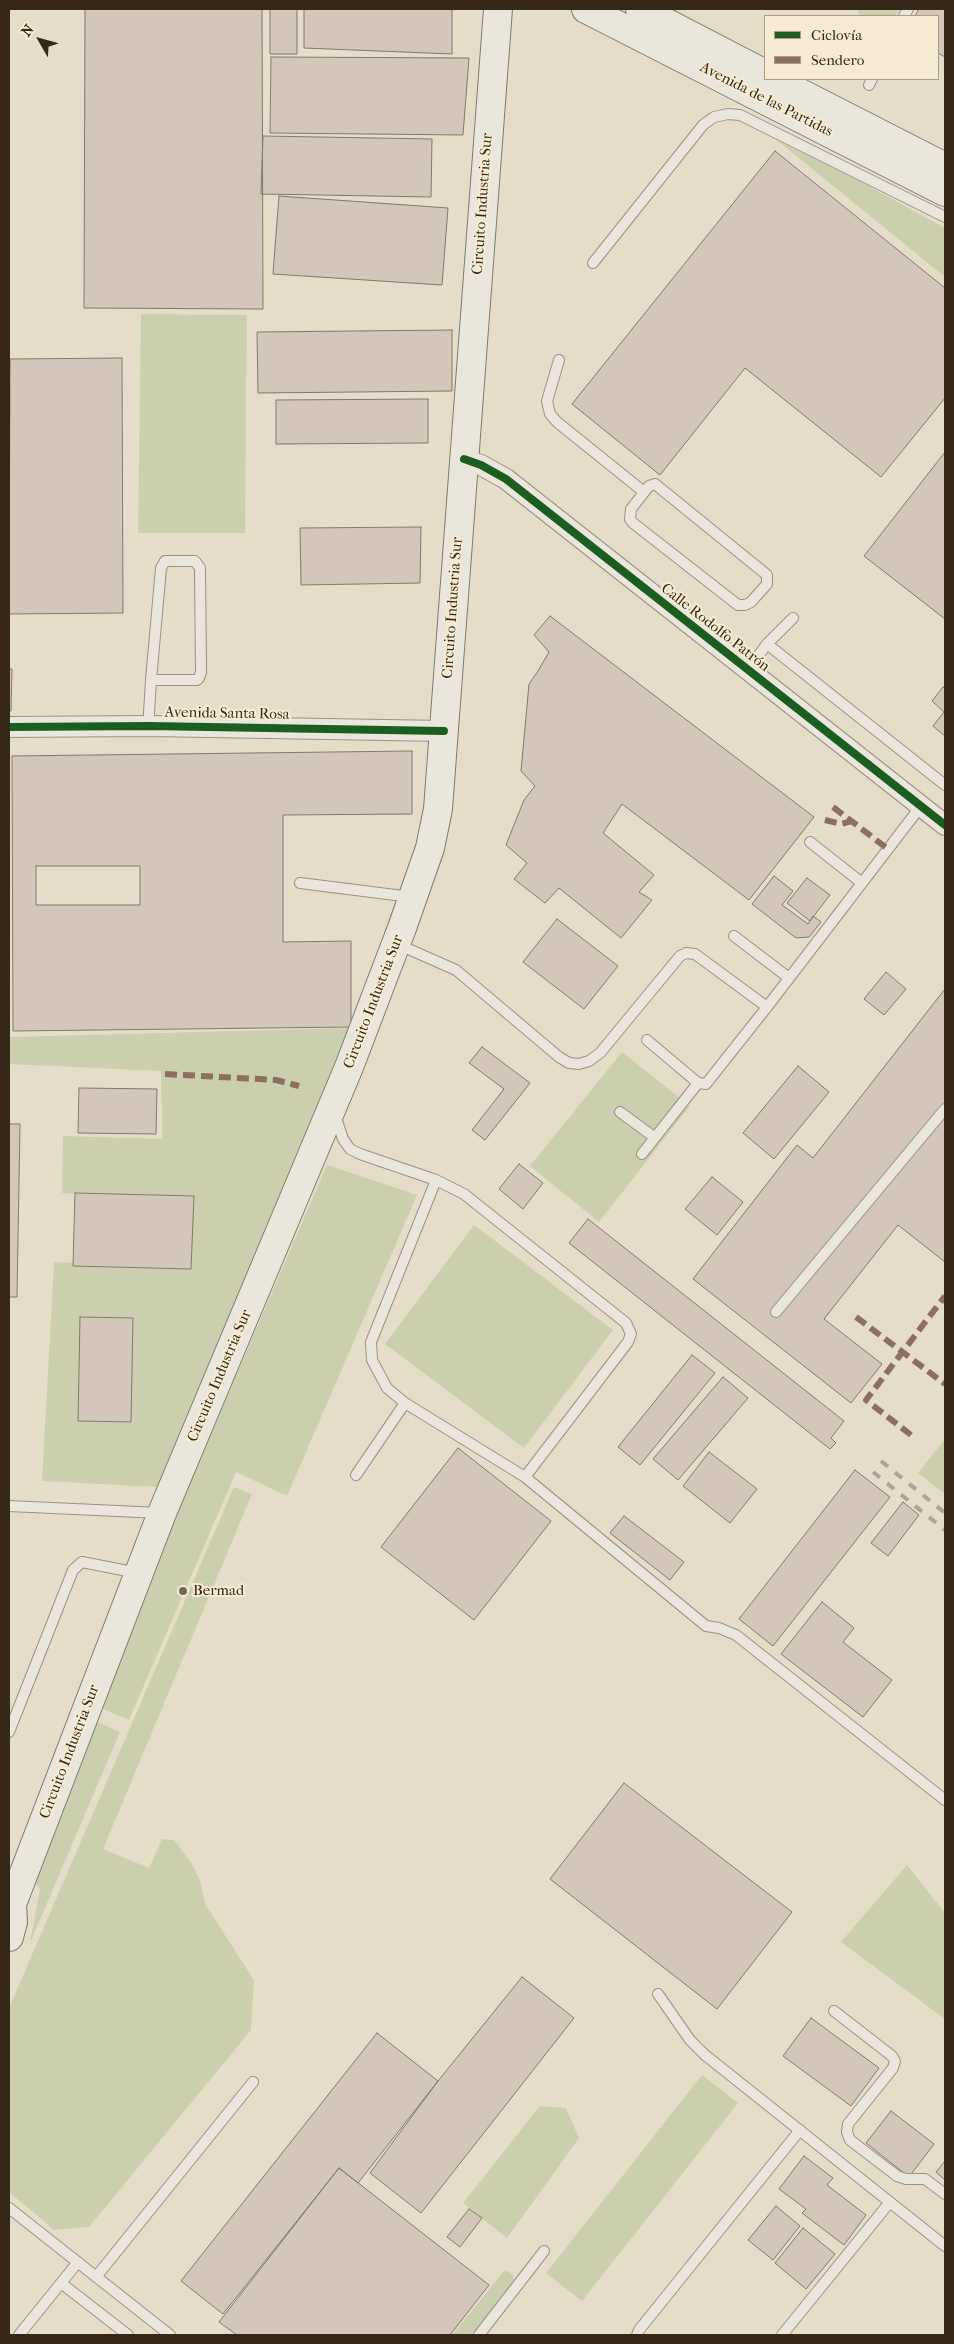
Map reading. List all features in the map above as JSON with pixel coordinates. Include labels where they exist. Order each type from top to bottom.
[{"type":"main road","name":"Circuito Industria Sur","points":[[9,1937],[13,1922],[10,1903],[162,1514],[332,1108],[396,944],[430,848],[438,808],[498,9]]},
{"type":"main road","name":"Avenida de las Partidas","points":[[586,9],[945,192]]},
{"type":"main road","name":"Avenida de las Partidas","points":[[640,9],[764,73]]},
{"type":"main road","name":"Avenida de las Partidas","points":[[775,80],[945,167]]},
{"type":"street","name":"Calle Rodolfo Patrón","points":[[464,459],[481,464],[506,479],[747,671],[945,825]]},
{"type":"street","name":"Avenida Santa Rosa","points":[[9,727],[149,726],[444,731]]},
{"type":"lane","points":[[593,263],[704,125],[714,117],[728,114],[740,115],[945,217]]},
{"type":"lane","points":[[559,360],[547,401],[550,414],[557,422],[644,492]]},
{"type":"lane","points":[[650,486],[657,486],[763,570],[768,578],[761,592],[746,605],[738,605],[633,523],[630,519],[631,509],[644,492],[650,486]]},
{"type":"lane","points":[[149,726],[151,680],[161,568],[165,562],[195,561],[200,568],[201,672],[199,678],[197,680],[151,680]]},
{"type":"lane","points":[[747,671],[767,644],[793,618]]},
{"type":"lane","points":[[767,644],[945,785]]},
{"type":"lane","points":[[647,1040],[698,1083],[708,1082],[921,806]]},
{"type":"lane","points":[[810,842],[862,882]]},
{"type":"lane","points":[[300,883],[412,897]]},
{"type":"lane","points":[[734,936],[789,978]]},
{"type":"lane","points":[[396,944],[456,970],[559,1058],[569,1063],[579,1064],[589,1061],[600,1053],[680,956],[686,953],[695,954],[767,1007]]},
{"type":"lane","points":[[642,1154],[698,1083]]},
{"type":"lane","points":[[332,1108],[343,1139],[350,1149],[436,1180],[472,1200],[626,1323],[631,1334],[628,1342],[525,1477]]},
{"type":"lane","points":[[776,1312],[945,1109]]},
{"type":"lane","points":[[620,1112],[654,1138]]},
{"type":"lane","points":[[436,1180],[371,1342],[372,1360],[387,1388],[405,1403],[525,1477],[706,1626],[719,1628],[736,1635],[945,1800]]},
{"type":"lane","points":[[356,1475],[405,1403]]},
{"type":"lane","points":[[9,1506],[162,1514]]},
{"type":"lane","points":[[9,1732],[73,1570],[82,1562],[139,1573]]},
{"type":"lane","points":[[658,1994],[686,2034],[705,2054],[945,2246]]},
{"type":"lane","points":[[834,2010],[892,2056],[895,2062],[893,2068],[848,2124],[847,2132],[850,2140],[897,2176],[906,2180],[925,2179],[945,2194]]},
{"type":"lane","points":[[96,2277],[253,2082]]},
{"type":"lane","points":[[637,2335],[639,2330],[800,2130]]},
{"type":"lane","points":[[782,2335],[890,2202]]},
{"type":"lane","points":[[9,2208],[170,2335]]},
{"type":"lane","points":[[479,2335],[544,2251]]},
{"type":"lane","points":[[19,2335],[78,2262]]},
{"type":"lane","points":[[61,2283],[128,2335]]},
{"type":"green space","points":[[857,9],[899,9],[896,15],[860,15]]},
{"type":"green space","points":[[778,141],[863,183],[945,228],[945,277]]},
{"type":"green space","points":[[141,314],[247,315],[245,533],[138,533]]},
{"type":"green space","points":[[9,982],[10,1037],[349,1028],[158,1487],[42,1481],[54,1262],[188,1269],[192,1198],[62,1193],[63,1136],[162,1139],[161,1071],[9,1064]]},
{"type":"green space","points":[[622,1052],[690,1106],[599,1222],[530,1166]]},
{"type":"green space","points":[[327,1165],[417,1195],[287,1496],[236,1472],[129,1720],[94,1705]]},
{"type":"green space","points":[[474,1225],[613,1330],[524,1448],[385,1344]]},
{"type":"green space","points":[[945,1439],[945,1494],[918,1473]]},
{"type":"green space","points":[[234,1487],[252,1494],[103,1849],[149,1868],[162,1839],[174,1840],[192,1864],[201,1883],[205,1904],[254,1980],[251,2030],[89,2227],[54,2230],[9,2192],[9,2008]]},
{"type":"green space","points":[[95,1721],[120,1732],[30,1943],[40,1889],[30,1874]]},
{"type":"green space","points":[[907,1865],[945,1913],[945,2019],[841,1942]]},
{"type":"green space","points":[[702,2075],[738,2103],[582,2301],[546,2273]]},
{"type":"green space","points":[[540,2106],[566,2108],[579,2138],[507,2238],[463,2203]]},
{"type":"green space","points":[[505,2270],[512,2274],[515,2282],[472,2335],[452,2335]]},
{"type":"building","points":[[85,9],[262,9],[263,309],[84,308]]},
{"type":"building","points":[[270,9],[297,9],[297,54],[270,54]]},
{"type":"building","points":[[304,9],[452,9],[452,54],[304,48]]},
{"type":"building","points":[[919,9],[945,9],[945,57],[939,54],[939,15],[916,15]]},
{"type":"building","points":[[271,57],[469,58],[463,135],[270,133]]},
{"type":"building","points":[[263,136],[432,139],[431,197],[261,194]]},
{"type":"building","points":[[775,151],[945,288],[945,398],[881,477],[745,368],[660,475],[572,404]]},
{"type":"building","points":[[279,196],[448,208],[442,285],[273,274]]},
{"type":"building","points":[[452,330],[452,391],[258,393],[257,332]]},
{"type":"building","points":[[122,358],[123,613],[9,614],[10,359]]},
{"type":"building","points":[[428,399],[428,443],[276,444],[276,400]]},
{"type":"building","points":[[945,452],[945,619],[864,556]]},
{"type":"building","points":[[421,527],[420,583],[301,585],[300,528]]},
{"type":"building","points":[[550,616],[814,817],[749,900],[622,804],[603,833],[654,875],[639,892],[652,900],[621,938],[559,888],[545,903],[514,879],[527,863],[506,845],[524,800],[535,786],[521,771],[529,684],[549,652],[534,635]]},
{"type":"building","points":[[9,669],[12,669],[11,711],[9,711]]},
{"type":"building","points":[[943,687],[945,689],[945,736],[933,726],[944,712],[932,701]]},
{"type":"building","points":[[412,751],[412,814],[283,815],[283,942],[351,941],[351,1027],[13,1031],[12,756]],"holes":[[[36,866],[140,866],[140,905],[36,905]]]},
{"type":"building","points":[[774,876],[793,891],[782,905],[808,924],[813,916],[821,922],[809,937],[796,938],[752,904]]},
{"type":"building","points":[[807,878],[830,895],[810,921],[787,903]]},
{"type":"building","points":[[557,919],[618,966],[584,1009],[523,962]]},
{"type":"building","points":[[886,972],[906,989],[884,1015],[864,999]]},
{"type":"building","points":[[945,989],[945,1262],[898,1225],[824,1319],[882,1364],[851,1403],[693,1279],[797,1145],[813,1158]]},
{"type":"building","points":[[482,1047],[530,1083],[485,1140],[472,1130],[504,1089],[469,1063]]},
{"type":"building","points":[[798,1066],[829,1092],[774,1159],[743,1133]]},
{"type":"building","points":[[79,1088],[157,1089],[156,1134],[78,1133]]},
{"type":"building","points":[[9,1124],[20,1124],[17,1297],[9,1297]]},
{"type":"building","points":[[519,1164],[543,1183],[523,1209],[499,1189]]},
{"type":"building","points":[[712,1177],[743,1202],[717,1235],[685,1209]]},
{"type":"building","points":[[75,1193],[194,1196],[191,1269],[73,1266]]},
{"type":"building","points":[[588,1219],[844,1421],[831,1438],[836,1443],[830,1449],[569,1243]]},
{"type":"building","points":[[80,1317],[133,1318],[131,1422],[78,1421]]},
{"type":"building","points":[[692,1355],[715,1373],[640,1465],[618,1447]]},
{"type":"building","points":[[723,1377],[748,1398],[678,1480],[653,1459]]},
{"type":"building","points":[[458,1448],[551,1521],[474,1620],[381,1547]]},
{"type":"building","points":[[709,1452],[757,1489],[730,1523],[683,1486]]},
{"type":"building","points":[[855,1470],[890,1497],[773,1646],[739,1619]]},
{"type":"building","points":[[903,1502],[919,1515],[888,1556],[871,1543]]},
{"type":"building","points":[[624,1516],[684,1562],[670,1580],[610,1533]]},
{"type":"building","points":[[822,1602],[854,1628],[843,1642],[892,1680],[863,1717],[781,1654]]},
{"type":"building","points":[[624,1783],[792,1912],[717,2009],[550,1879]]},
{"type":"building","points":[[522,1977],[574,2018],[421,2213],[370,2173],[438,2081]]},
{"type":"building","points":[[811,2018],[879,2068],[851,2106],[783,2056]]},
{"type":"building","points":[[377,2033],[438,2081],[358,2183],[339,2168],[223,2314],[181,2281]]},
{"type":"building","points":[[891,2111],[934,2144],[909,2177],[866,2143]]},
{"type":"building","points":[[804,2156],[833,2178],[827,2185],[866,2215],[844,2245],[802,2213],[806,2209],[779,2189]]},
{"type":"building","points":[[945,2161],[945,2180],[936,2172]]},
{"type":"building","points":[[339,2168],[489,2285],[450,2335],[237,2335],[219,2322]]},
{"type":"building","points":[[776,2206],[800,2226],[773,2260],[748,2240]]},
{"type":"building","points":[[469,2209],[482,2218],[460,2247],[447,2237]]},
{"type":"building","points":[[803,2228],[835,2254],[806,2289],[775,2263]]},
{"type":"railway","points":[[881,1461],[945,1513]]},
{"type":"railway","points":[[873,1472],[945,1530]]},
{"type":"marked path","points":[[833,807],[888,849]]},
{"type":"marked path","points":[[825,820],[841,824],[852,821]]},
{"type":"marked path","points":[[165,1074],[276,1080],[299,1086]]},
{"type":"marked path","points":[[911,1435],[866,1400],[945,1296]]},
{"type":"marked path","points":[[856,1317],[945,1384]]},
{"type":"cycle path","points":[[464,459],[481,465],[506,479],[945,825]]},
{"type":"cycle path","points":[[9,727],[149,726],[444,731]]},
{"type":"place","name":"Bermad","points":[[183,1591]]}]
